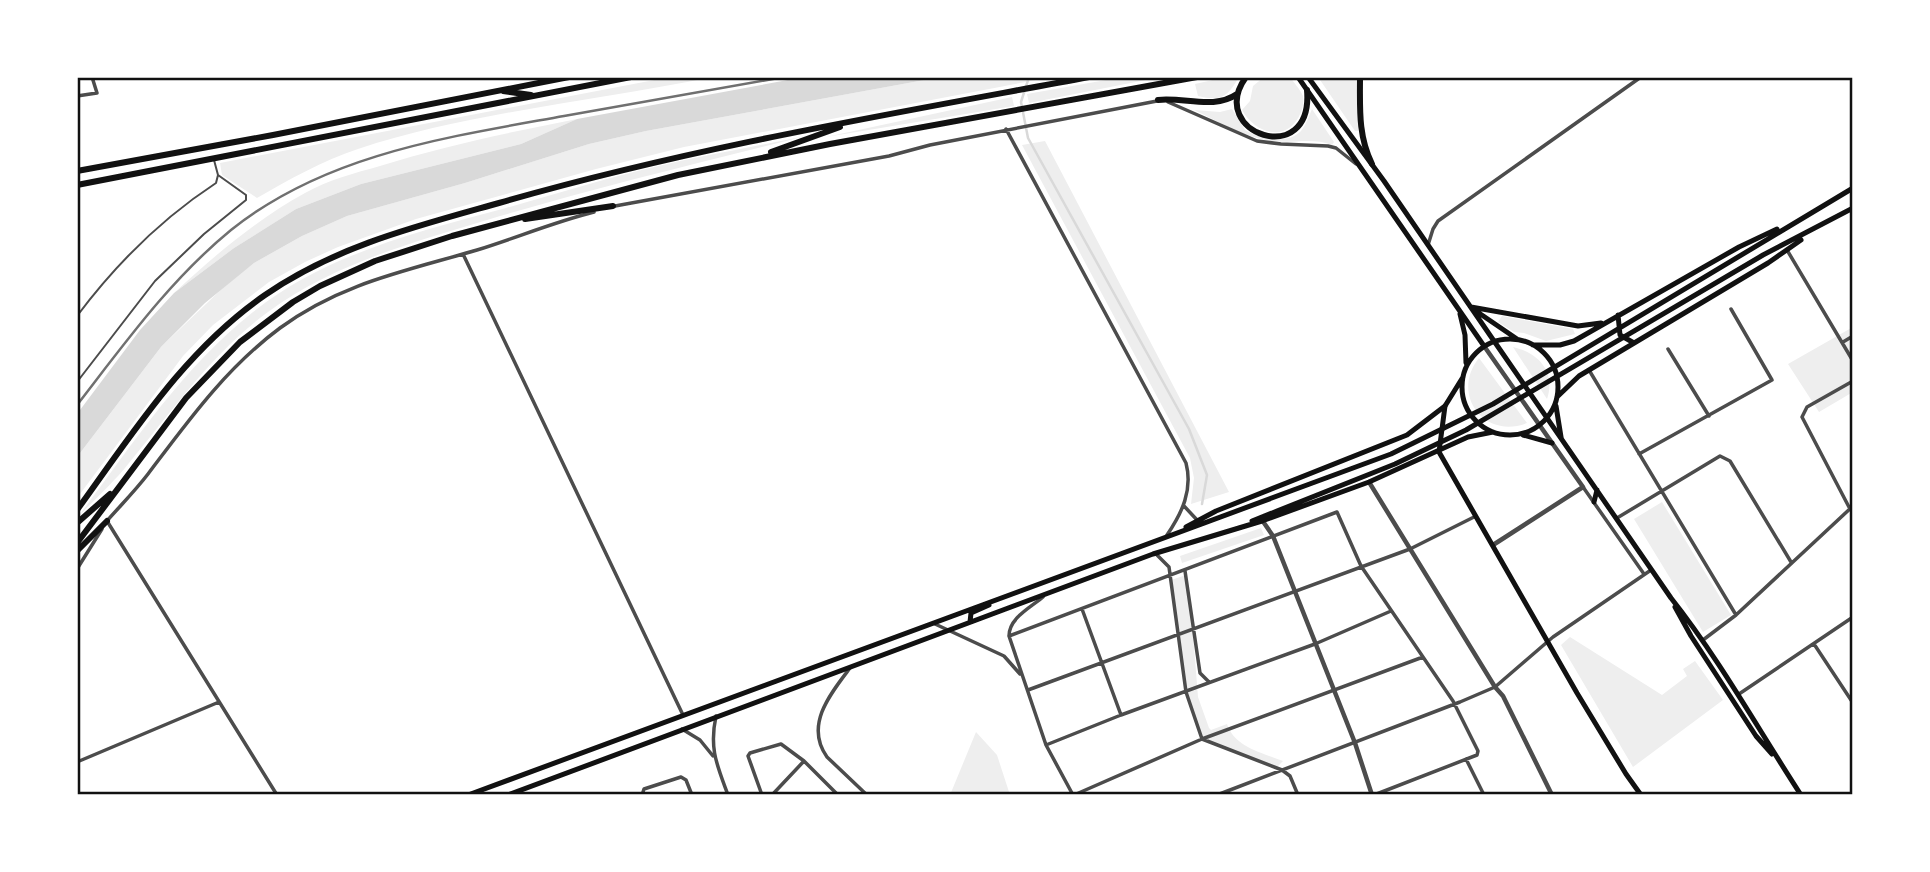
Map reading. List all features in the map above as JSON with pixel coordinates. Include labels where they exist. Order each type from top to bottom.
[{"type":"highway","points":[[77,171],[569,77]]},
{"type":"highway","points":[[77,185],[631,77]]},
{"type":"highway","points":[[77,510],[176,375],[190,360],[223,328],[263,296],[318,263],[372,240],[582,179],[712,148],[1089,77]]},
{"type":"highway","points":[[77,543],[200,382],[240,342],[293,302],[375,261],[590,197],[753,159],[1196,77]]},
{"type":"highway","points":[[1246,77],[1238,94],[1238,110],[1246,125],[1262,135],[1274,138],[1298,128],[1307,108],[1307,90]]},
{"type":"highway","points":[[1360,77],[1361,133],[1364,149],[1372,164]]},
{"type":"highway","points":[[498,91],[536,96]]},
{"type":"highway","points":[[1158,100],[1223,102],[1238,94]]},
{"type":"highway","points":[[753,159],[859,121]]},
{"type":"highway","points":[[499,223],[613,206]]},
{"type":"highway","points":[[77,523],[119,486]]},
{"type":"highway","points":[[77,551],[107,521]]},
{"type":"main road","points":[[1298,77],[1484,346]]},
{"type":"main road","points":[[1308,77],[1429,245],[1651,570],[1702,640],[1739,694],[1801,795]]},
{"type":"main road","points":[[468,795],[1391,454],[1493,404],[1853,188]]},
{"type":"main road","points":[[1520,435],[1540,425],[1548,417],[1556,401],[1572,381],[1853,208]]},
{"type":"main road","points":[[1532,345],[1567,344],[1739,247],[1793,222]]},
{"type":"main road","points":[[1261,519],[1395,464],[1499,412],[1763,256],[1818,229]]},
{"type":"main road","points":[[1471,307],[1578,326],[1608,321]]},
{"type":"main road","points":[[1471,307],[1518,340],[1545,354],[1554,367],[1558,382],[1556,401],[1561,437]]},
{"type":"main road","points":[[1457,308],[1465,335],[1466,367]]},
{"type":"main road","points":[[1618,316],[1620,335],[1634,343]]},
{"type":"main road","points":[[1518,340],[1494,341],[1484,346],[1471,359],[1463,377],[1462,394],[1467,410],[1478,424],[1493,432],[1552,443]]},
{"type":"main road","points":[[1192,542],[1191,534],[1198,524],[1216,511],[1406,435],[1445,406],[1463,377]]},
{"type":"main road","points":[[1445,406],[1439,452],[1626,774],[1641,795]]},
{"type":"main road","points":[[508,795],[1050,592],[1369,482],[1468,437],[1493,432]]},
{"type":"main road","points":[[1406,435],[1420,443],[1423,458]]},
{"type":"main road","points":[[1594,502],[1597,490]]},
{"type":"main road","points":[[1671,598],[1685,628],[1756,736],[1781,764]]},
{"type":"main road","points":[[970,622],[971,613],[997,599]]},
{"type":"street","points":[[77,96],[97,93],[92,77]]},
{"type":"street","points":[[1429,245],[1438,221],[1641,77]]},
{"type":"street","points":[[77,569],[107,521],[208,396],[279,328],[309,308],[369,281],[424,263],[463,254],[613,206],[876,158],[1158,100],[1174,104],[1257,141],[1336,148],[1360,167]]},
{"type":"street","points":[[1006,130],[1186,463],[1189,486],[1184,506],[1165,539]]},
{"type":"street","points":[[1787,250],[1853,361]]},
{"type":"street","points":[[463,254],[683,715]]},
{"type":"street","points":[[1639,454],[1772,380],[1731,309]]},
{"type":"street","points":[[1842,342],[1853,336]]},
{"type":"street","points":[[1484,346],[1644,574]]},
{"type":"street","points":[[1668,349],[1709,416]]},
{"type":"street","points":[[1589,370],[1736,615]]},
{"type":"street","points":[[1702,640],[1736,615],[1851,508],[1802,417],[1807,407],[1853,381]]},
{"type":"street","points":[[1616,518],[1715,458],[1725,458],[1730,461],[1791,562]]},
{"type":"street","points":[[1369,482],[1503,696],[1552,795]]},
{"type":"street","points":[[1493,545],[1583,487]]},
{"type":"street","points":[[1184,506],[1198,524]]},
{"type":"street","points":[[1009,636],[1273,537],[1337,512],[1361,566],[1455,704],[1479,753],[1373,795],[1295,591],[1273,537],[1261,519]]},
{"type":"street","points":[[1027,690],[1410,549],[1476,516]]},
{"type":"street","points":[[107,521],[277,795]]},
{"type":"street","points":[[1156,554],[1168,563],[1171,575],[1186,692],[1202,739]]},
{"type":"street","points":[[1185,570],[1200,673],[1210,682]]},
{"type":"street","points":[[1217,795],[1495,687],[1549,641],[1651,570]]},
{"type":"street","points":[[1050,592],[1018,617],[1012,624],[1009,636],[1046,745],[1073,795],[1202,739],[1423,657]]},
{"type":"street","points":[[1082,609],[1121,715]]},
{"type":"street","points":[[1046,745],[1315,644],[1391,611]]},
{"type":"street","points":[[1739,694],[1853,617]]},
{"type":"street","points":[[931,622],[1004,656],[1023,679]]},
{"type":"street","points":[[1814,643],[1853,703]]},
{"type":"street","points":[[852,666],[823,708],[818,733],[822,750],[827,757],[867,795]]},
{"type":"street","points":[[77,762],[219,702]]},
{"type":"street","points":[[716,716],[712,743],[714,758],[728,795]]},
{"type":"street","points":[[682,729],[700,740],[714,758]]},
{"type":"street","points":[[1202,739],[1282,770],[1290,776],[1298,795]]},
{"type":"street","points":[[762,795],[748,758],[750,753],[781,744],[804,761],[838,795]]},
{"type":"street","points":[[1466,759],[1483,795]]},
{"type":"street","points":[[772,795],[804,761]]},
{"type":"street","points":[[642,795],[645,789],[681,777],[686,780],[692,795]]},
{"type":"lane","points":[[77,316],[124,259],[170,216],[216,183],[218,175],[213,159]]},
{"type":"lane","points":[[77,382],[155,281],[175,260],[246,200],[246,195],[218,175]]},
{"type":"shaded area","points":[[670,77],[712,77],[489,116],[401,136],[332,159],[257,198],[222,175],[220,163]]},
{"type":"shaded area","points":[[804,77],[941,77],[646,131],[589,144],[347,216],[302,236],[254,263],[205,303],[161,347],[77,457],[77,414],[140,330],[174,293],[234,248],[296,209],[361,184],[521,144],[577,119]]},
{"type":"shaded area","points":[[941,77],[1052,77],[684,147],[416,219],[305,262],[269,282],[213,325],[183,356],[77,498],[77,457],[161,347],[229,282],[254,263],[302,236],[347,216],[589,144],[646,131]]},
{"type":"shaded area","points":[[1123,77],[1161,77],[1029,103],[1027,94]]},
{"type":"shaded area","points":[[1239,77],[1228,93],[1219,98],[1198,96],[1195,84]]},
{"type":"shaded area","points":[[1264,77],[1290,77],[1303,96],[1301,112],[1296,122],[1281,132],[1264,130],[1255,125],[1242,110],[1250,101],[1253,86]]},
{"type":"shaded area","points":[[1318,77],[1357,77],[1358,131],[1355,131]]},
{"type":"shaded area","points":[[1012,97],[1014,106],[826,137]]},
{"type":"shaded area","points":[[1232,109],[1245,130],[1266,138],[1282,139],[1301,131],[1312,109],[1334,142],[1332,145],[1317,141],[1279,142],[1261,139],[1194,110],[1220,112]]},
{"type":"shaded area","points":[[577,119],[521,144],[361,184],[296,209],[234,248],[174,293],[253,226],[287,203],[323,184],[429,152]]},
{"type":"shaded area","points":[[810,135],[487,220],[373,257],[319,281],[268,312],[229,345],[194,383],[123,470],[78,517],[159,408],[203,358],[253,312],[311,275],[342,260],[406,236],[598,182]]},
{"type":"shaded area","points":[[1045,141],[1229,492],[1191,504],[1194,478],[1190,458],[1022,145]]},
{"type":"shaded area","points":[[1502,316],[1573,329],[1575,334],[1546,341],[1514,332],[1498,322]]},
{"type":"shaded area","points":[[1853,327],[1853,392],[1819,412],[1788,364]]},
{"type":"shaded area","points":[[1513,347],[1531,354],[1543,365],[1549,380],[1547,399]]},
{"type":"shaded area","points":[[1479,358],[1527,423],[1511,427],[1497,425],[1476,410],[1470,399],[1468,386],[1471,372]]},
{"type":"shaded area","points":[[1662,502],[1731,615],[1703,632],[1634,519]]},
{"type":"shaded area","points":[[1261,528],[1264,535],[1182,563],[1180,556]]},
{"type":"shaded area","points":[[1186,575],[1198,697],[1209,728],[1211,730],[1227,724],[1243,744],[1283,761],[1277,767],[1202,738],[1186,692],[1171,580]]},
{"type":"shaded area","points":[[1570,637],[1662,695],[1687,676],[1683,669],[1695,661],[1723,700],[1633,767],[1561,645]]},
{"type":"shaded area","points":[[976,732],[997,755],[1010,795],[950,795]]},
{"type":"waterway","points":[[1029,77],[1021,102],[1028,138],[1189,429],[1207,475],[1202,504]]},
{"type":"railway","points":[[77,405],[149,313],[209,249],[268,204],[307,183],[348,166],[433,141],[784,77]]}]
